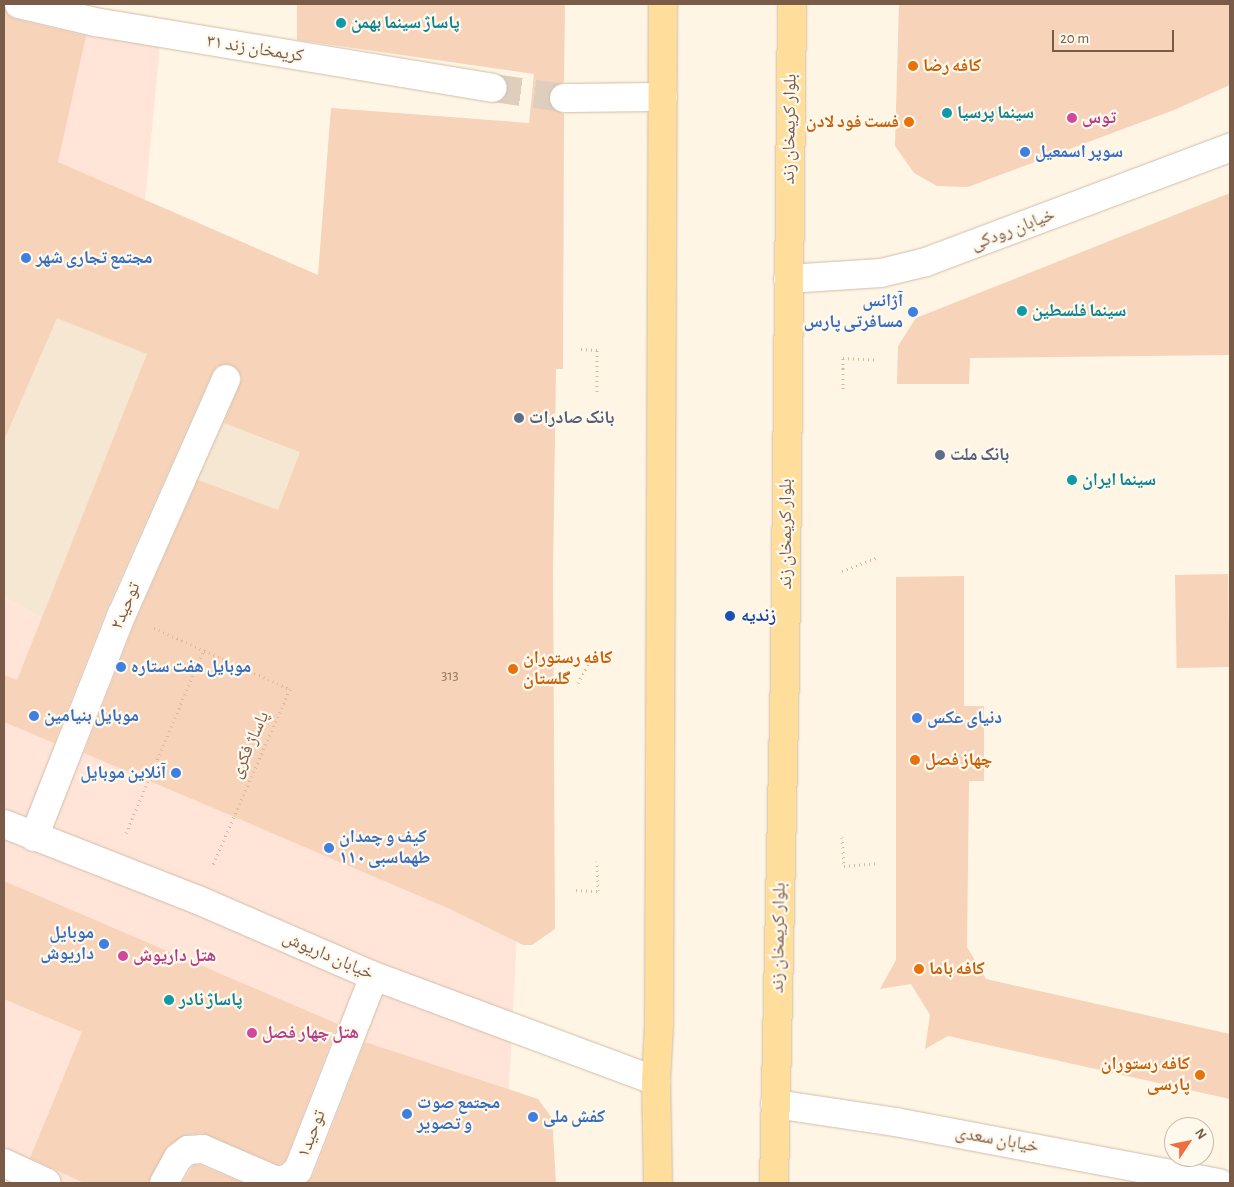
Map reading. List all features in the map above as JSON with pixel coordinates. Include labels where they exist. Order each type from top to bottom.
[{"type":"main road","points":[[658,1183],[656,1081],[659,1026],[663,4]]},
{"type":"main road","name":"بلوار کریمخان زند","points":[[774,1183],[785,682],[792,4]]},
{"type":"street","name":"کریمخان زند ۳۱","points":[[19,4],[94,22],[493,88]]},
{"type":"street","points":[[564,98],[662,97]]},
{"type":"street","name":"خیابان رودکی","points":[[788,279],[881,272],[926,262],[1230,148]]},
{"type":"street","name":"توحید۲","points":[[34,837],[122,614],[226,379]]},
{"type":"street","name":"خیابان داریوش","points":[[4,824],[198,900],[374,976],[656,1081]]},
{"type":"street","name":"توحید۱","points":[[164,1183],[178,1158],[188,1150],[203,1149],[277,1182],[289,1178],[298,1170],[374,976]]},
{"type":"street","name":"خیابان سعدی","points":[[775,1104],[896,1122],[1219,1183]]},
{"type":"street","points":[[4,1163],[47,1183]]},
{"type":"path","points":[[581,349],[598,350],[597,392]]},
{"type":"path","points":[[843,389],[843,358],[878,360]]},
{"type":"path","points":[[842,571],[876,558]]},
{"type":"path","name":"پاساژ فکری","points":[[122,614],[290,689],[198,900]]},
{"type":"path","points":[[112,867],[204,649]]},
{"type":"path","points":[[578,683],[595,652]]},
{"type":"path","points":[[842,837],[844,866],[876,864]]},
{"type":"path","points":[[576,890],[598,892],[598,861]]},
{"type":"shaded area","points":[[4,6],[160,46],[145,200],[58,162],[28,306],[4,362]]},
{"type":"shaded area","points":[[58,162],[241,242],[346,536],[102,642],[41,617],[4,597],[4,362],[28,306]]},
{"type":"shaded area","points":[[159,548],[240,581],[521,854],[509,1089],[501,1121],[506,1151],[502,1183],[39,1183],[4,1166],[4,597],[41,617],[102,642]]},
{"type":"building","points":[[4,4],[8,15],[15,19],[86,36],[58,162],[318,275],[331,108],[529,123],[534,74],[297,40],[297,4],[565,4],[564,82],[556,85],[548,98],[551,106],[564,114],[563,369],[556,369],[553,569],[555,929],[532,945],[523,945],[450,909],[84,753],[136,620],[198,480],[278,510],[300,452],[224,423],[242,378],[232,365],[217,366],[212,373],[107,608],[54,743],[4,722],[4,675],[17,680],[147,354],[57,318],[4,440]]},
{"type":"building","points":[[899,4],[1230,4],[1230,85],[1174,110],[968,187],[937,186],[914,173],[895,146]]},
{"type":"building","points":[[1230,193],[1230,355],[970,358],[969,384],[897,384],[898,346],[916,318]]},
{"type":"building","points":[[1228,574],[1230,667],[1177,668],[1175,575]]},
{"type":"building","points":[[964,576],[964,706],[984,706],[984,781],[969,781],[967,947],[986,979],[1230,1034],[1230,1099],[948,1036],[925,1049],[930,1015],[911,984],[880,989],[896,960],[896,577]]},
{"type":"building","points":[[4,881],[338,1024],[285,1161],[278,1165],[202,1133],[186,1135],[168,1146],[148,1183],[84,1183],[30,1158],[82,1032],[4,999]]},
{"type":"building","name":"مجتمع صوت و تصویر","points":[[365,1042],[538,1099],[552,1118],[556,1183],[307,1183],[313,1176]]},
{"type":"building","points":[[194,1165],[200,1165],[243,1183],[182,1183]]},
{"type":"tunnel","points":[[493,88],[564,98]]},
{"type":"place","name":"پاساژ سینما بهمن","points":[[341,23]]},
{"type":"place","name":"کافه رضا","points":[[913,66]]},
{"type":"place","name":"سینما پرسیا","points":[[947,113]]},
{"type":"place","name":"توس","points":[[1072,118]]},
{"type":"place","name":"فست فود لادن","points":[[909,122]]},
{"type":"place","name":"سوپر اسمعیل","points":[[1025,152]]},
{"type":"place","name":"مجتمع تجاری شهر","points":[[26,258]]},
{"type":"place","name":"سینما فلسطین","points":[[1022,311]]},
{"type":"place","name":"آژانس مسافرتی پارس","points":[[913,312]]},
{"type":"place","name":"بانک صادرات","points":[[519,418]]},
{"type":"place","name":"بانک ملت","points":[[940,455]]},
{"type":"place","name":"سینما ایران","points":[[1072,480]]},
{"type":"place","name":"زندیه","points":[[730,616]]},
{"type":"place","name":"موبایل هفت ستاره","points":[[121,667]]},
{"type":"place","name":"کافه رستوران گلستان","points":[[513,669]]},
{"type":"place","name":"موبایل بنیامین","points":[[34,716]]},
{"type":"place","name":"دنیای عکس","points":[[917,718]]},
{"type":"place","name":"چهاز فصل","points":[[915,760]]},
{"type":"place","name":"آنلاین موبایل","points":[[176,773]]},
{"type":"place","name":"کیف و چمدان ۱۱۰ طهماسبی","points":[[329,848]]},
{"type":"place","name":"موبایل داریوش","points":[[104,944]]},
{"type":"place","name":"هتل داریوش","points":[[123,956]]},
{"type":"place","name":"کافه باما","points":[[919,969]]},
{"type":"place","name":"پاساژ نادر","points":[[169,1000]]},
{"type":"place","name":"هتل چهار فصل","points":[[252,1033]]},
{"type":"place","name":"کافه رستوران پارسی","points":[[1200,1075]]},
{"type":"place","name":"مجتمع صوت و تصویر","points":[[407,1114]]},
{"type":"place","name":"کفش ملی","points":[[533,1117]]}]
